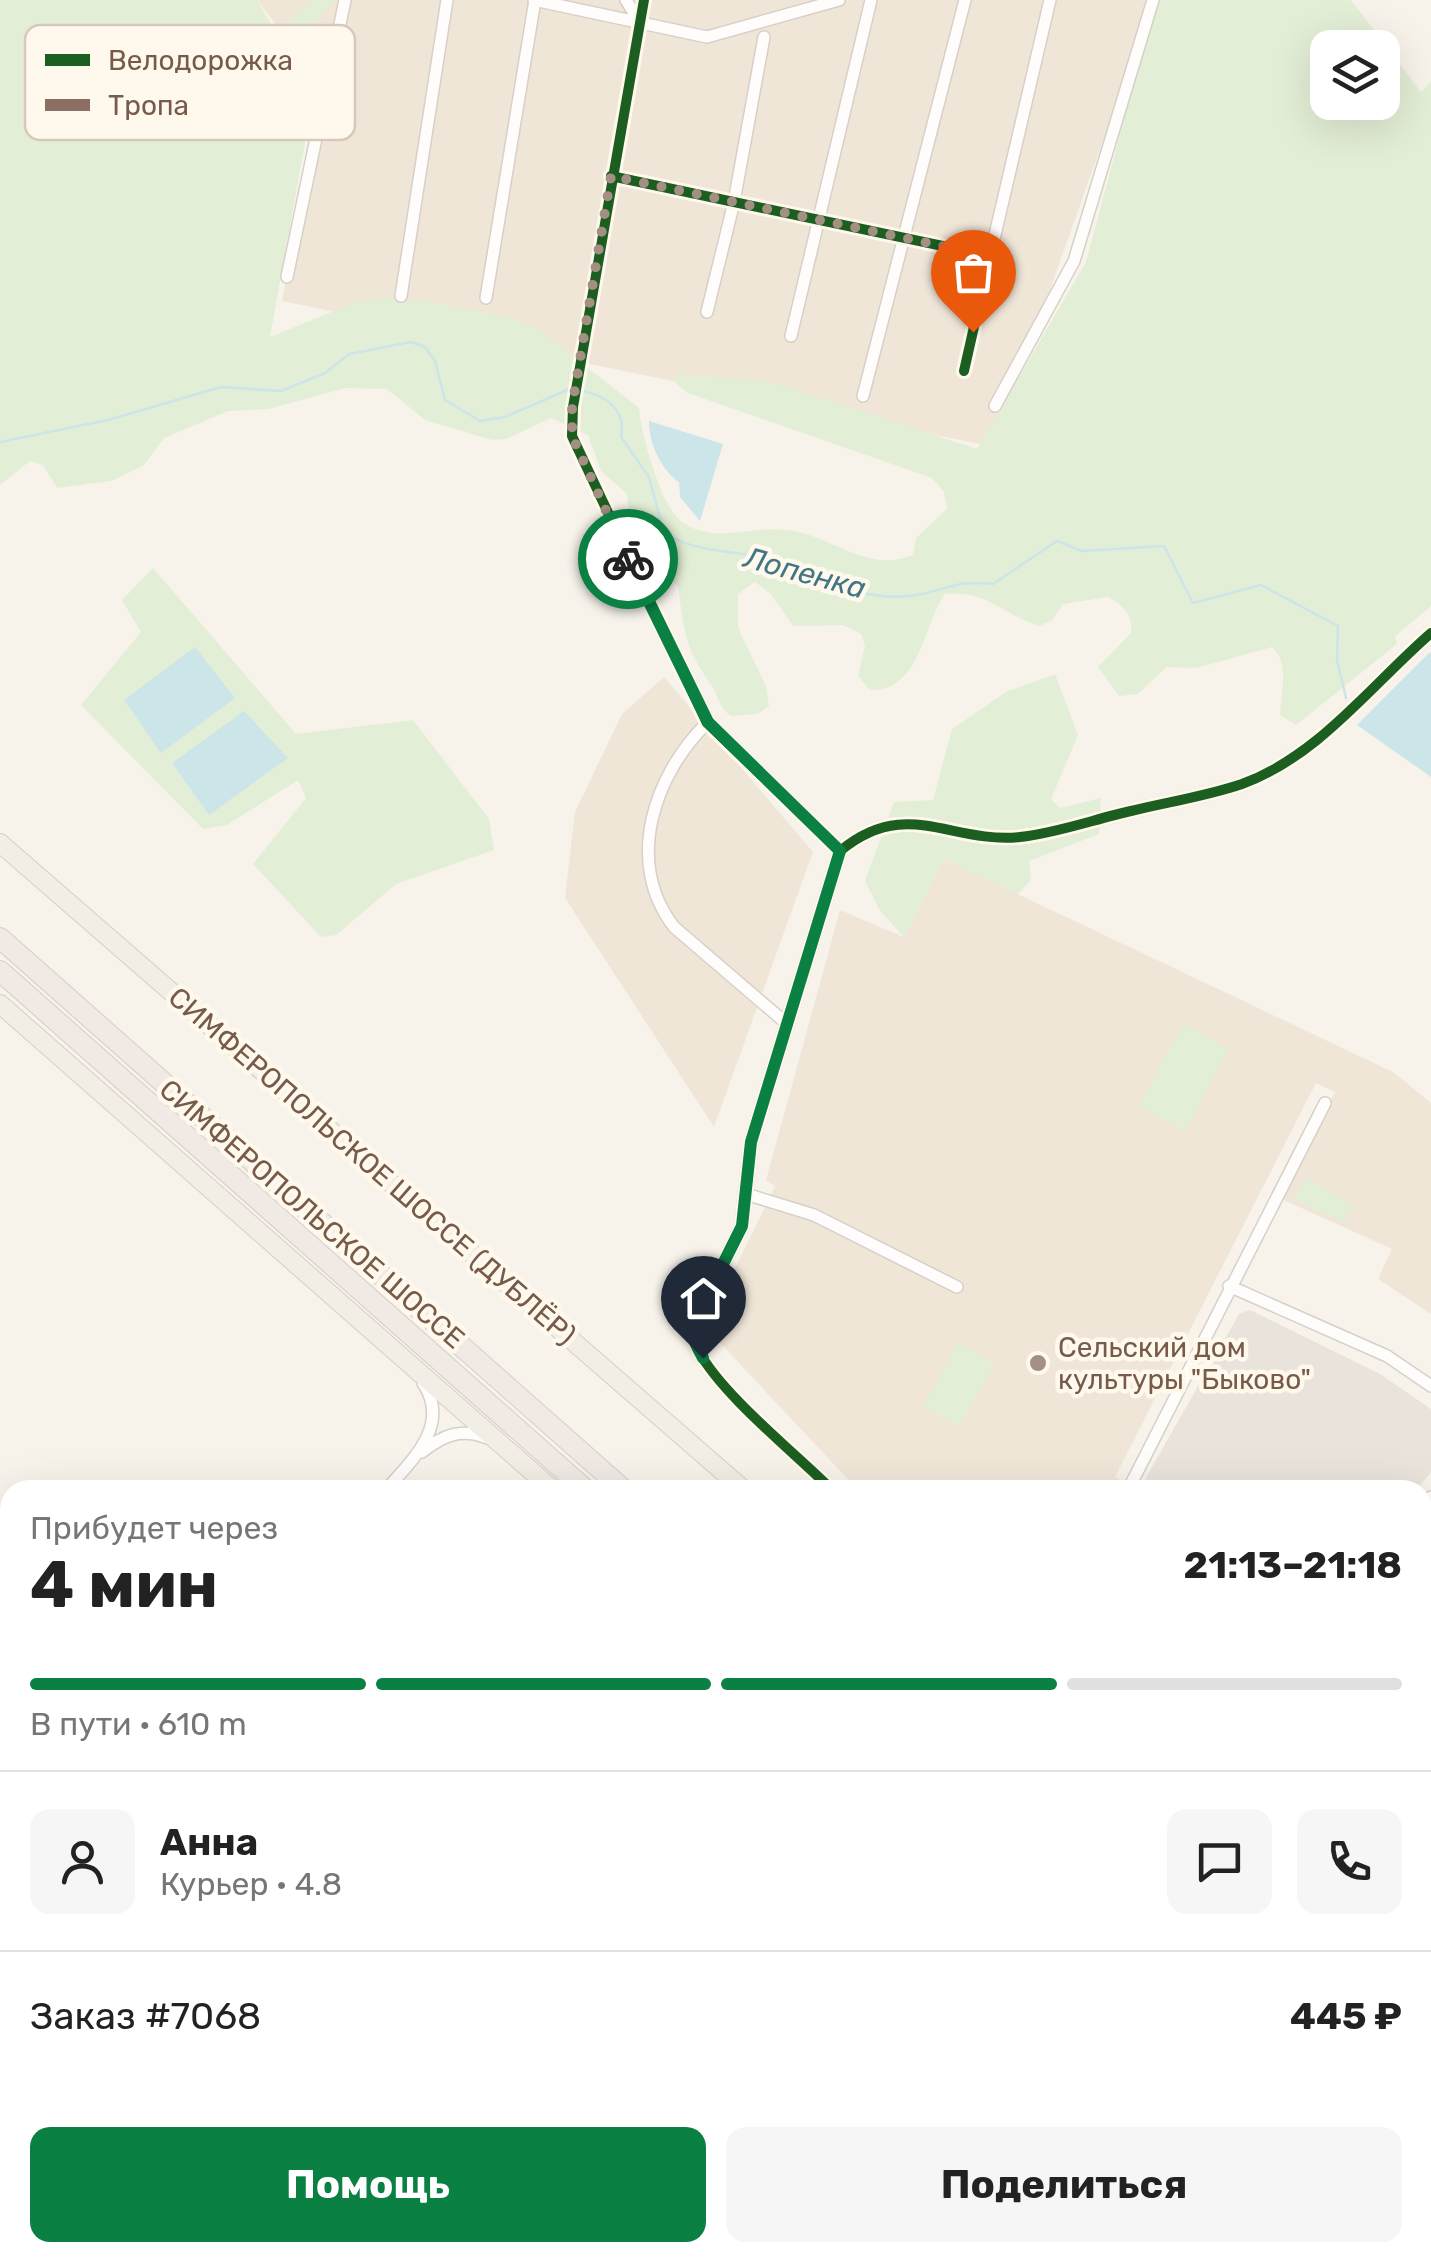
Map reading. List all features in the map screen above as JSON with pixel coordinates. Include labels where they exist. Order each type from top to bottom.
[{"type":"highway","name":"СИМФЕРОПОЛЬСКОЕ ШОССЕ","points":[[0,938],[613,1480]]},
{"type":"highway","name":"СИМФЕРОПОЛЬСКОЕ ШОССЕ","points":[[0,971],[575,1480]]},
{"type":"main road","name":"СИМФЕРОПОЛЬСКОЕ ШОССЕ (ДУБЛЁР)","points":[[0,843],[733,1480]]},
{"type":"main road","points":[[0,1004],[542,1480]]},
{"type":"street","points":[[341,25],[346,0]]},
{"type":"street","points":[[400,296],[447,0]]},
{"type":"street","points":[[486,298],[534,0],[707,37],[838,0]]},
{"type":"street","points":[[626,0],[640,23]]},
{"type":"street","points":[[644,0],[572,407],[572,436],[708,722],[840,851]]},
{"type":"street","points":[[791,336],[872,0]]},
{"type":"street","points":[[864,396],[965,0]]},
{"type":"street","points":[[964,371],[1050,0]]},
{"type":"street","points":[[995,406],[1074,261],[1153,0]]},
{"type":"street","points":[[707,312],[734,202],[764,37]]},
{"type":"street","points":[[287,277],[316,140]]},
{"type":"street","points":[[611,176],[990,256]]},
{"type":"street","points":[[822,1480],[736,1396],[703,1358],[692,1336],[695,1320],[742,1226],[749,1194],[751,1142],[840,851],[855,838],[904,822],[926,822],[986,836],[1027,836],[1241,784],[1296,757],[1431,633]]},
{"type":"street","points":[[708,722],[682,748],[660,790],[648,834],[654,889],[660,908],[674,926],[786,1023]]},
{"type":"street","points":[[1133,1480],[1325,1103]]},
{"type":"street","points":[[749,1194],[814,1214],[957,1287]]},
{"type":"street","points":[[1230,1286],[1387,1356],[1431,1386]]},
{"type":"street","points":[[395,1480],[414,1458],[434,1422],[434,1405],[410,1364]]},
{"type":"street","points":[[414,1458],[446,1435],[462,1432],[503,1445]]},
{"type":"shaded area","points":[[257,0],[1153,0],[994,447],[282,301],[313,140],[355,140],[355,25],[276,25]]},
{"type":"shaded area","points":[[664,677],[813,852],[714,1127],[565,898],[575,812],[622,714]]},
{"type":"shaded area","points":[[944,859],[1393,1072],[1431,1103],[1431,1314],[1378,1279],[1392,1249],[1277,1197],[1335,1092],[1316,1083],[1115,1477],[1121,1480],[849,1480],[706,1328],[775,1186],[766,1180],[840,910],[904,937]]},
{"type":"shaded area","points":[[1250,1310],[1380,1374],[1431,1409],[1431,1472],[1424,1480],[1145,1480],[1239,1314]]},
{"type":"green space","points":[[0,0],[257,0],[272,25],[25,25],[25,140],[305,140],[270,337],[356,302],[390,298],[515,319],[538,329],[639,408],[660,486],[682,522],[707,532],[774,529],[804,533],[880,560],[913,555],[916,538],[947,509],[944,492],[932,478],[688,393],[673,381],[678,374],[770,382],[977,449],[1086,262],[1156,0],[1351,0],[1374,30],[1310,30],[1310,120],[1400,120],[1400,64],[1421,92],[1431,81],[1431,606],[1395,636],[1397,644],[1296,725],[1280,715],[1283,670],[1272,647],[1196,668],[1166,667],[1138,694],[1119,696],[1098,667],[1131,633],[1131,627],[1126,611],[1108,597],[1063,604],[1052,620],[1040,626],[984,599],[945,594],[910,668],[887,688],[870,690],[858,676],[865,646],[861,634],[843,625],[793,626],[771,594],[755,582],[738,594],[738,628],[766,686],[769,706],[758,714],[731,716],[690,648],[678,586],[653,566],[634,538],[627,494],[601,471],[588,435],[551,418],[506,439],[492,440],[425,420],[387,389],[345,388],[269,409],[228,411],[164,438],[143,466],[111,481],[57,488],[43,465],[30,461],[0,485]]},
{"type":"green space","points":[[312,0],[335,0],[313,25],[286,25]]},
{"type":"green space","points":[[153,568],[296,734],[413,720],[489,819],[494,850],[396,884],[336,935],[321,937],[253,864],[306,798],[298,780],[227,825],[203,829],[81,705],[141,632],[122,600]]},
{"type":"green space","points":[[1055,674],[1078,735],[1051,799],[1060,808],[1101,798],[1099,834],[1029,861],[1031,880],[1018,894],[944,859],[904,937],[880,911],[865,881],[894,802],[933,800],[952,729],[1006,692]]},
{"type":"green space","points":[[1183,1024],[1229,1049],[1185,1131],[1139,1106]]},
{"type":"green space","points":[[1307,1178],[1354,1206],[1344,1222],[1294,1199]]},
{"type":"green space","points":[[958,1343],[995,1363],[960,1426],[923,1407]]},
{"type":"water","points":[[649,421],[723,444],[700,521],[680,497],[679,482],[657,455]]},
{"type":"water","points":[[195,647],[235,698],[161,753],[124,700]]},
{"type":"water","points":[[1431,653],[1431,777],[1357,725]]},
{"type":"water","points":[[244,711],[288,758],[209,815],[172,763]]},
{"type":"waterway","name":"Лопенка","points":[[0,442],[108,420],[221,387],[281,391],[325,373],[349,354],[411,342],[425,347],[435,361],[445,400],[480,421],[505,417],[572,388]]},
{"type":"waterway","name":"Лопенка","points":[[579,390],[605,400],[617,411],[621,437],[649,477],[664,533],[678,540],[754,556],[838,586],[891,597],[968,583],[993,584],[1057,541],[1082,551],[1164,546],[1193,603],[1261,585],[1338,626],[1337,660],[1346,698]]},
{"type":"cycle path","points":[[644,0],[573,407],[572,436],[707,723],[840,851]]},
{"type":"cycle path","points":[[611,176],[990,256],[964,371]]},
{"type":"cycle path","points":[[821,1480],[724,1386],[698,1350],[693,1332],[695,1320],[742,1226],[751,1142],[840,851],[864,835],[886,827],[908,824],[1020,837],[1242,784],[1270,772],[1320,738],[1431,633]]},
{"type":"way so far","points":[[628,559],[572,436],[572,407],[611,176],[990,256],[973,332]]},
{"type":"place","name":"Сельский дом культуры \"Быково\"","points":[[1038,1363]]},
{"type":"route","points":[[628,559],[708,722],[840,851],[830,870],[751,1142],[749,1194],[742,1226],[695,1320],[692,1336],[703,1358]]}]
